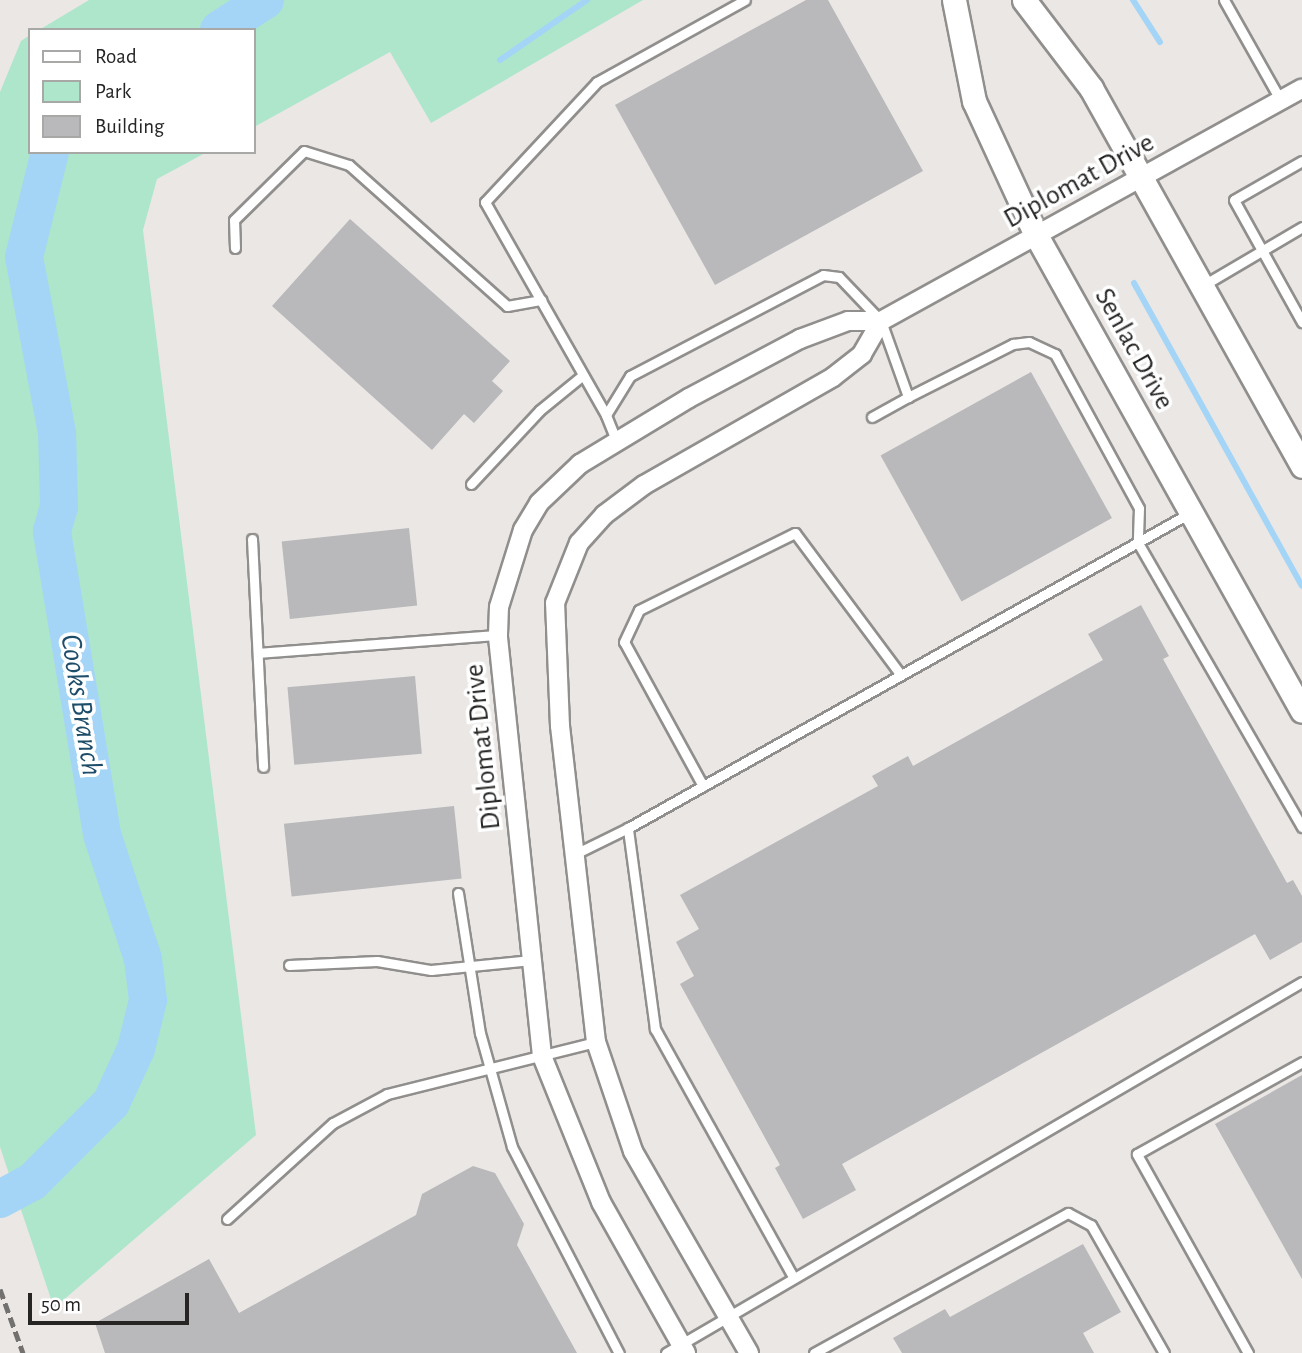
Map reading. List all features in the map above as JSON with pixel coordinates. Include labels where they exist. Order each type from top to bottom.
[{"type":"street","name":"Senlac Drive","points":[[954,0],[974,102],[1036,235],[1302,711]]},
{"type":"street","points":[[1024,0],[1091,88],[1202,286],[1294,434],[1302,467]]},
{"type":"street","name":"Diplomat Drive","points":[[677,1350],[601,1202],[542,1056],[498,635],[499,607],[528,521],[580,464],[616,440],[800,339],[848,321],[881,321],[1302,89]]},
{"type":"street","points":[[748,1353],[633,1151],[596,1042],[553,644],[555,603],[579,543],[644,485],[833,377],[862,354],[881,321]]},
{"type":"lane","points":[[616,440],[606,415],[485,202],[597,82],[746,0]]},
{"type":"lane","points":[[1224,0],[1281,101]]},
{"type":"lane","points":[[235,248],[234,220],[304,151],[349,165],[508,306],[541,300]]},
{"type":"lane","points":[[1302,161],[1234,200],[1302,322]]},
{"type":"lane","points":[[1202,286],[1302,227]]},
{"type":"lane","points":[[606,415],[631,376],[823,275],[839,276],[881,321],[908,397]]},
{"type":"lane","points":[[872,417],[1013,344],[1029,342],[1055,354],[1139,508],[1138,543],[1302,827]]},
{"type":"lane","points":[[471,484],[540,410],[583,375]]},
{"type":"lane","points":[[575,854],[628,828],[1191,513]]},
{"type":"lane","points":[[703,786],[624,642],[639,610],[795,533],[901,675]]},
{"type":"lane","points":[[253,539],[258,653],[254,678],[263,767]]},
{"type":"lane","points":[[258,653],[498,635]]},
{"type":"lane","points":[[628,828],[655,1029],[792,1275]]},
{"type":"lane","points":[[458,893],[467,966],[490,1069],[512,1147],[619,1353]]},
{"type":"lane","points":[[289,965],[377,961],[431,970],[532,960]]},
{"type":"lane","points":[[677,1350],[726,1313],[1302,982]]},
{"type":"lane","points":[[227,1219],[352,1112],[387,1094],[596,1042]]},
{"type":"lane","points":[[1248,1353],[1137,1154],[1302,1062]]},
{"type":"lane","points":[[814,1353],[827,1350],[1068,1213],[1091,1225],[1164,1353]]},
{"type":"green space","points":[[89,0],[643,0],[431,123],[390,52],[256,126],[256,28],[42,28]]},
{"type":"green space","points":[[28,36],[28,154],[203,154],[157,179],[143,230],[256,1135],[54,1308],[0,1147],[0,92],[21,41]]},
{"type":"building","points":[[806,0],[828,0],[923,171],[715,285],[615,105]]},
{"type":"building","points":[[350,219],[510,361],[492,381],[503,391],[474,423],[464,414],[432,450],[272,306]]},
{"type":"building","points":[[1031,372],[1112,518],[962,601],[881,455]]},
{"type":"building","points":[[409,528],[417,606],[290,619],[282,541]]},
{"type":"building","points":[[1141,605],[1169,656],[1163,659],[1287,883],[1293,880],[1302,896],[1302,942],[1270,960],[1255,934],[842,1164],[856,1190],[803,1219],[775,1168],[780,1165],[680,984],[694,976],[676,942],[699,929],[680,895],[878,786],[872,776],[908,756],[913,766],[1103,660],[1088,634]]},
{"type":"building","points":[[415,676],[422,754],[294,765],[287,687]]},
{"type":"building","points":[[454,806],[462,879],[292,896],[284,824]]},
{"type":"building","points":[[1302,1075],[1302,1279],[1215,1124]]},
{"type":"building","points":[[473,1166],[495,1173],[524,1224],[517,1245],[577,1353],[105,1353],[95,1323],[209,1259],[239,1313],[416,1215],[422,1194]]},
{"type":"building","points":[[1083,1244],[1121,1312],[1083,1333],[1094,1353],[902,1353],[893,1338],[945,1309],[950,1317]]},
{"type":"waterway","name":"Cooks Branch","points":[[222,28],[265,0]]},
{"type":"waterway","points":[[500,60],[587,0]]},
{"type":"waterway","points":[[1133,0],[1160,42]]},
{"type":"waterway","name":"Cooks Branch","points":[[0,1199],[32,1182],[111,1103],[136,1049],[148,1000],[143,959],[102,834],[52,531],[59,507],[57,433],[24,257],[50,154]]},
{"type":"waterway","points":[[1134,283],[1302,586]]},
{"type":"railway","points":[[0,1289],[23,1353]]}]
